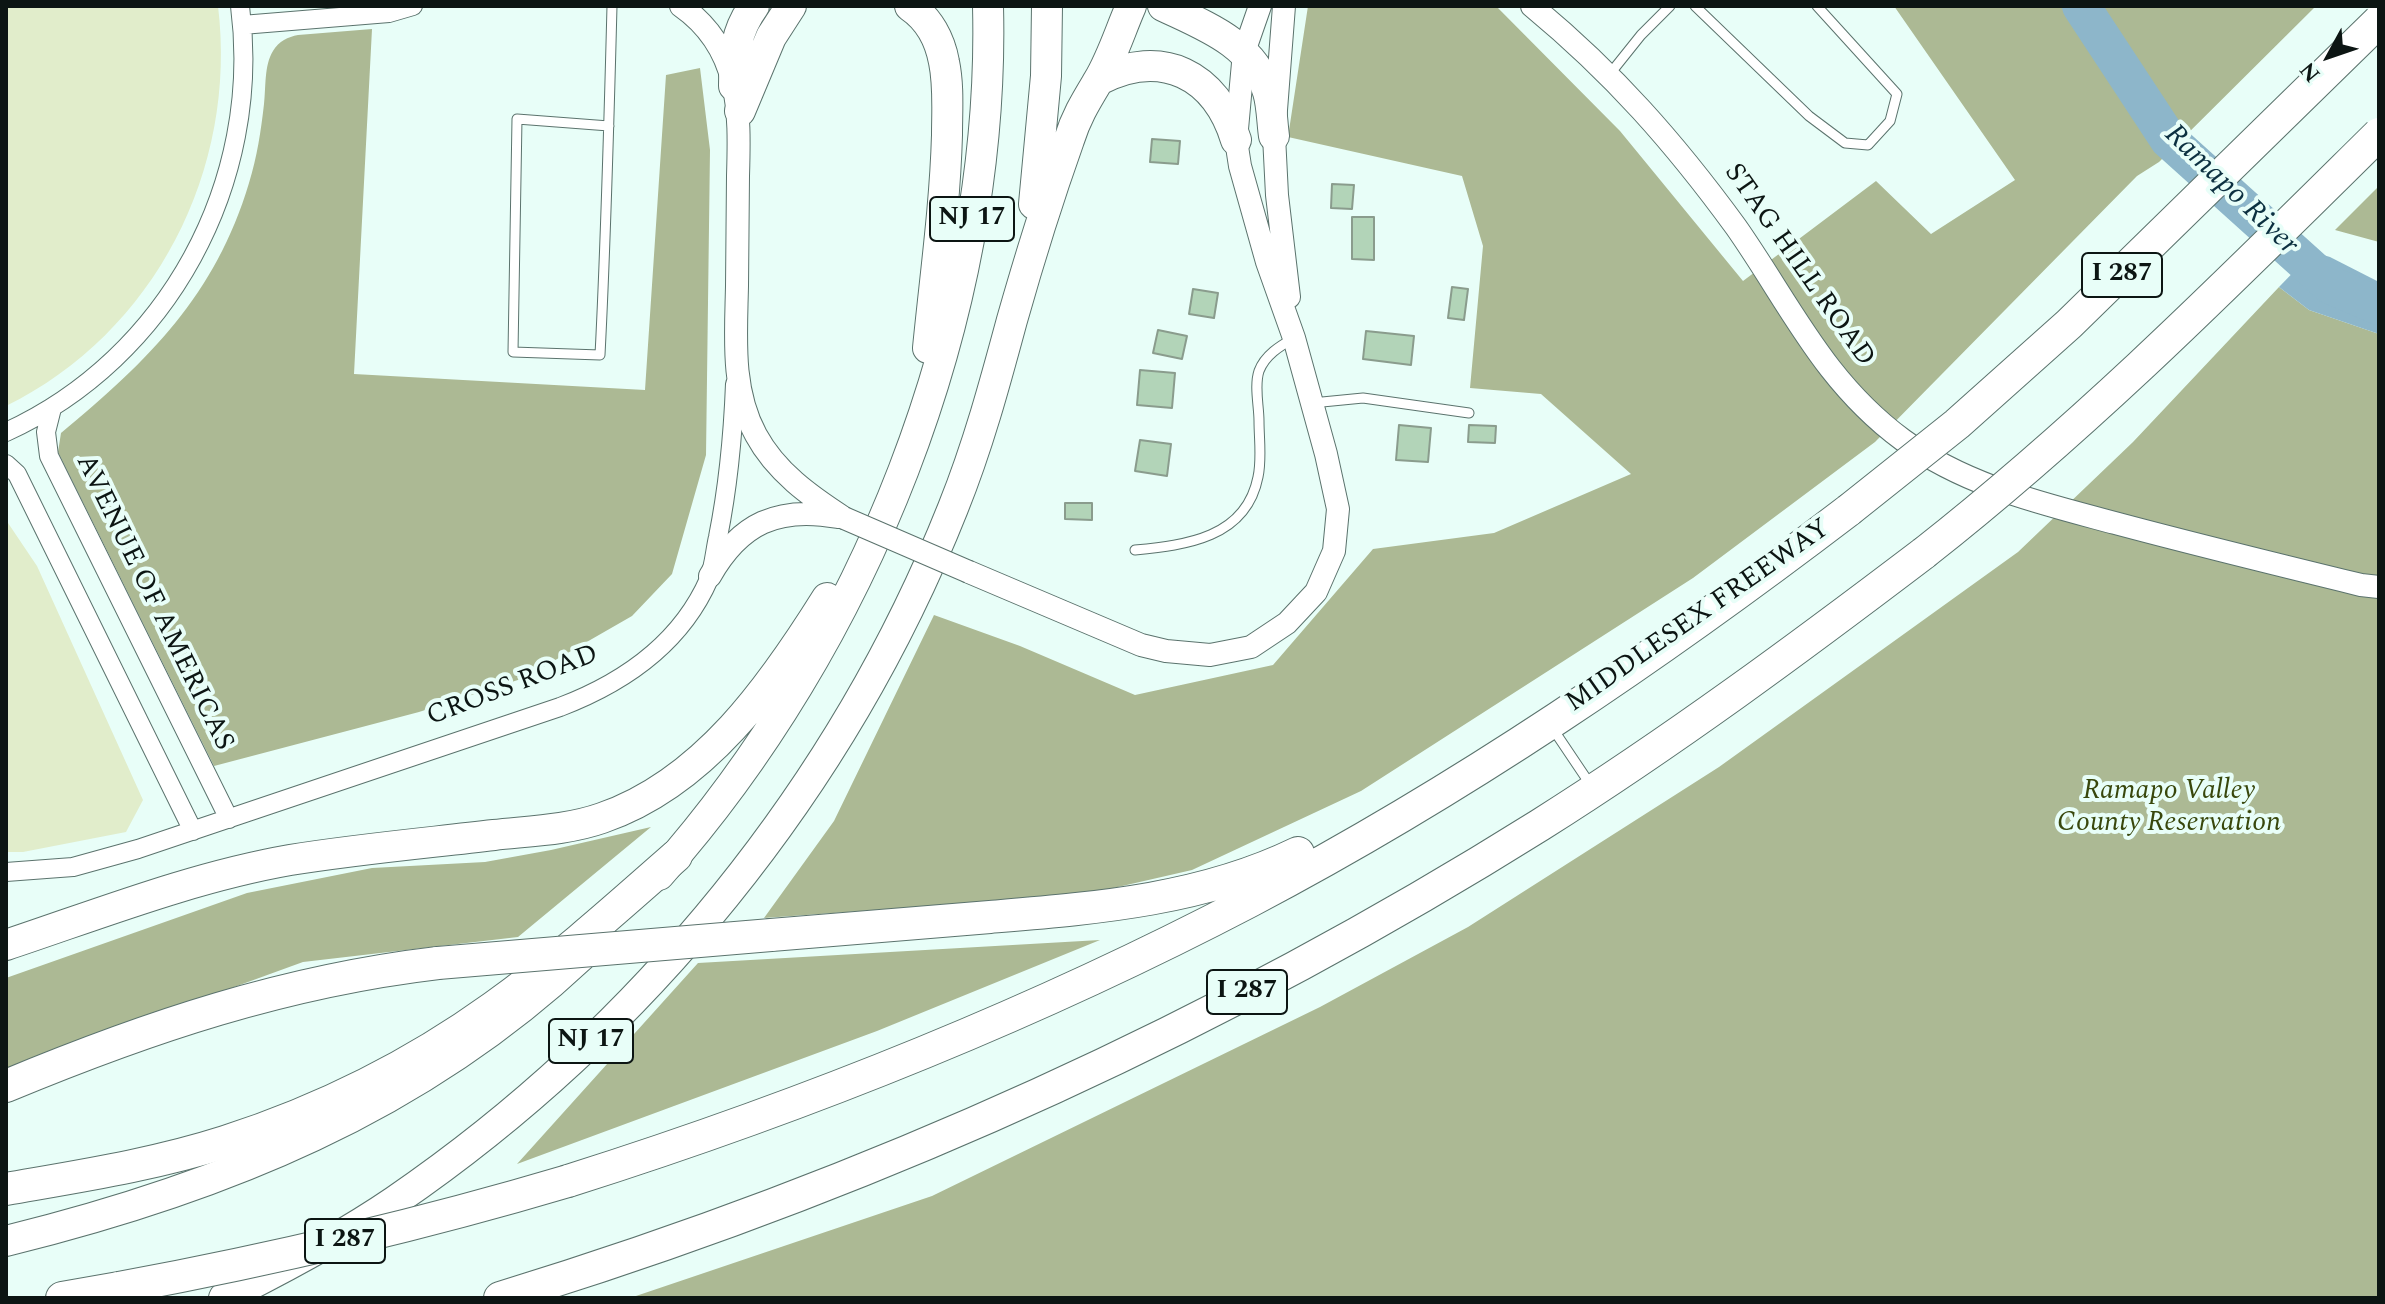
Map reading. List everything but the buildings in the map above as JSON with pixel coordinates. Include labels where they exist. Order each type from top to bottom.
[{"type":"highway","points":[[737,99],[734,51],[738,32],[754,6]]},
{"type":"highway","points":[[737,99],[791,6]]},
{"type":"highway","points":[[910,6],[929,24],[938,42],[947,86],[944,195],[920,427]]},
{"type":"highway","name":"NJ 17","points":[[6,1241],[116,1212],[232,1173],[287,1150],[397,1092],[449,1060],[552,983],[617,921],[676,856],[748,764],[815,658],[871,547],[920,427],[955,302],[972,214],[983,128],[988,6]]},
{"type":"highway","name":"NJ 17","points":[[224,1298],[337,1238],[393,1203],[503,1121],[601,1032],[656,976],[723,898],[805,787],[868,688],[896,635],[926,572],[972,458],[1014,316],[1036,191],[1046,76],[1047,6]]},
{"type":"highway","points":[[1014,316],[1070,136],[1084,101],[1099,80],[1131,6]]},
{"type":"highway","points":[[1163,6],[1228,38],[1244,52],[1259,70],[1268,93],[1274,136]]},
{"type":"highway","name":"MIDDLESEX FREEWAY","points":[[1550,723],[1731,599],[1957,424],[2058,335],[2379,21]]},
{"type":"highway","points":[[1099,80],[1119,69],[1142,65],[1162,66],[1189,76],[1205,86],[1220,103],[1236,140]]},
{"type":"highway","name":"I 287","points":[[500,1298],[769,1207],[941,1138],[1217,1008],[1472,867],[1718,706],[1924,553],[2031,466],[2124,383],[2379,134]]},
{"type":"highway","points":[[6,945],[139,900],[240,871],[336,853],[580,825],[627,808],[673,781],[696,763],[742,716],[795,648],[895,488]]},
{"type":"highway","points":[[6,1086],[136,1034],[227,1004],[313,983],[438,963],[1110,906],[1196,890],[1293,856],[1550,723]]},
{"type":"highway","name":"I 287","points":[[62,1298],[265,1259],[411,1225],[568,1181],[700,1138],[834,1088],[975,1030],[1106,971],[1249,901],[1431,797],[1550,723]]},
{"type":"highway","points":[[6,1189],[108,1172],[223,1143],[332,1101],[441,1043],[494,1007],[589,932],[676,856]]},
{"type":"street","points":[[6,432],[52,408],[83,386],[137,337],[175,288],[200,245],[227,176],[236,140],[244,68],[241,15],[389,13],[413,6]]},
{"type":"street","points":[[681,6],[695,16],[715,40],[737,99]]},
{"type":"street","points":[[736,358],[746,411],[762,444],[800,488],[844,518],[1141,645],[1166,651],[1210,655],[1251,647],[1287,623],[1316,592],[1334,551],[1338,509],[1294,338],[1267,262],[1240,166],[1236,140],[1244,52],[1260,6]]},
{"type":"street","points":[[1284,6],[1274,136],[1277,195],[1294,338]]},
{"type":"street","name":"STAG HILL ROAD","points":[[1532,6],[1609,75],[1683,156],[1738,230],[1786,308],[1840,381],[1902,439],[1944,466],[1984,485],[2039,503],[2194,544],[2379,587]]},
{"type":"street","name":"CROSS ROAD","points":[[6,872],[73,867],[193,831],[560,707],[610,685],[656,652],[677,629],[710,576],[731,446],[736,358],[737,99]]},
{"type":"street","name":"AVENUE OF AMERICAS","points":[[52,408],[46,432],[49,456],[229,819]]},
{"type":"street","points":[[6,464],[17,474],[193,831]]},
{"type":"street","points":[[710,576],[733,542],[769,519],[804,513],[844,518]]},
{"type":"lane","points":[[609,126],[517,119],[513,352],[600,355],[609,126],[612,6]]},
{"type":"lane","points":[[1609,75],[1641,35],[1670,6]]},
{"type":"lane","points":[[1695,6],[1809,116],[1845,143],[1868,145],[1890,121],[1897,94],[1817,6]]},
{"type":"lane","points":[[1135,550],[1201,540],[1217,533],[1245,506],[1259,475],[1257,375],[1268,357],[1294,338]]},
{"type":"lane","points":[[1312,403],[1363,398],[1469,413]]},
{"type":"lane","points":[[1550,723],[1594,790]]},
{"type":"green space","points":[[6,6],[218,6],[221,67],[214,127],[199,185],[175,240],[144,290],[105,336],[59,375],[6,406]]},
{"type":"green space","points":[[1308,6],[1496,6],[1620,131],[1743,281],[1876,181],[1931,234],[2015,180],[1894,6],[2316,6],[2159,162],[2137,176],[1875,442],[1693,578],[1361,791],[1192,870],[1083,895],[764,918],[834,821],[934,615],[1020,646],[1135,695],[1273,665],[1373,549],[1494,533],[1631,474],[1541,394],[1470,388],[1483,246],[1462,176],[1288,137]]},
{"type":"green space","points":[[372,29],[354,374],[645,390],[666,75],[700,68],[710,150],[706,455],[672,574],[632,616],[524,678],[419,712],[214,766],[58,452],[61,433],[150,352],[198,293],[218,259],[235,223],[252,173],[262,124],[267,70],[275,48],[284,40],[298,35]]},
{"type":"green space","points":[[2379,186],[2379,242],[2335,230]]},
{"type":"green space","name":"Ramapo Valley County Reservation","points":[[2279,287],[2309,310],[2379,334],[2379,1298],[630,1298],[932,1196],[1320,1007],[1468,927],[1719,767],[2018,552],[2133,442]]},
{"type":"green space","points":[[6,520],[37,566],[143,800],[126,832],[23,852],[6,852]]},
{"type":"green space","points":[[651,827],[518,937],[303,962],[6,1070],[6,978],[247,893],[372,868],[485,862]]},
{"type":"green space","points":[[1100,940],[877,1031],[517,1164],[698,963]]},
{"type":"water","points":[[2313,252],[2330,257],[2379,282],[2379,334],[2309,310],[2279,287]]},
{"type":"waterway","name":"Ramapo River","points":[[2081,6],[2169,140],[2330,285],[2379,306]]}]
